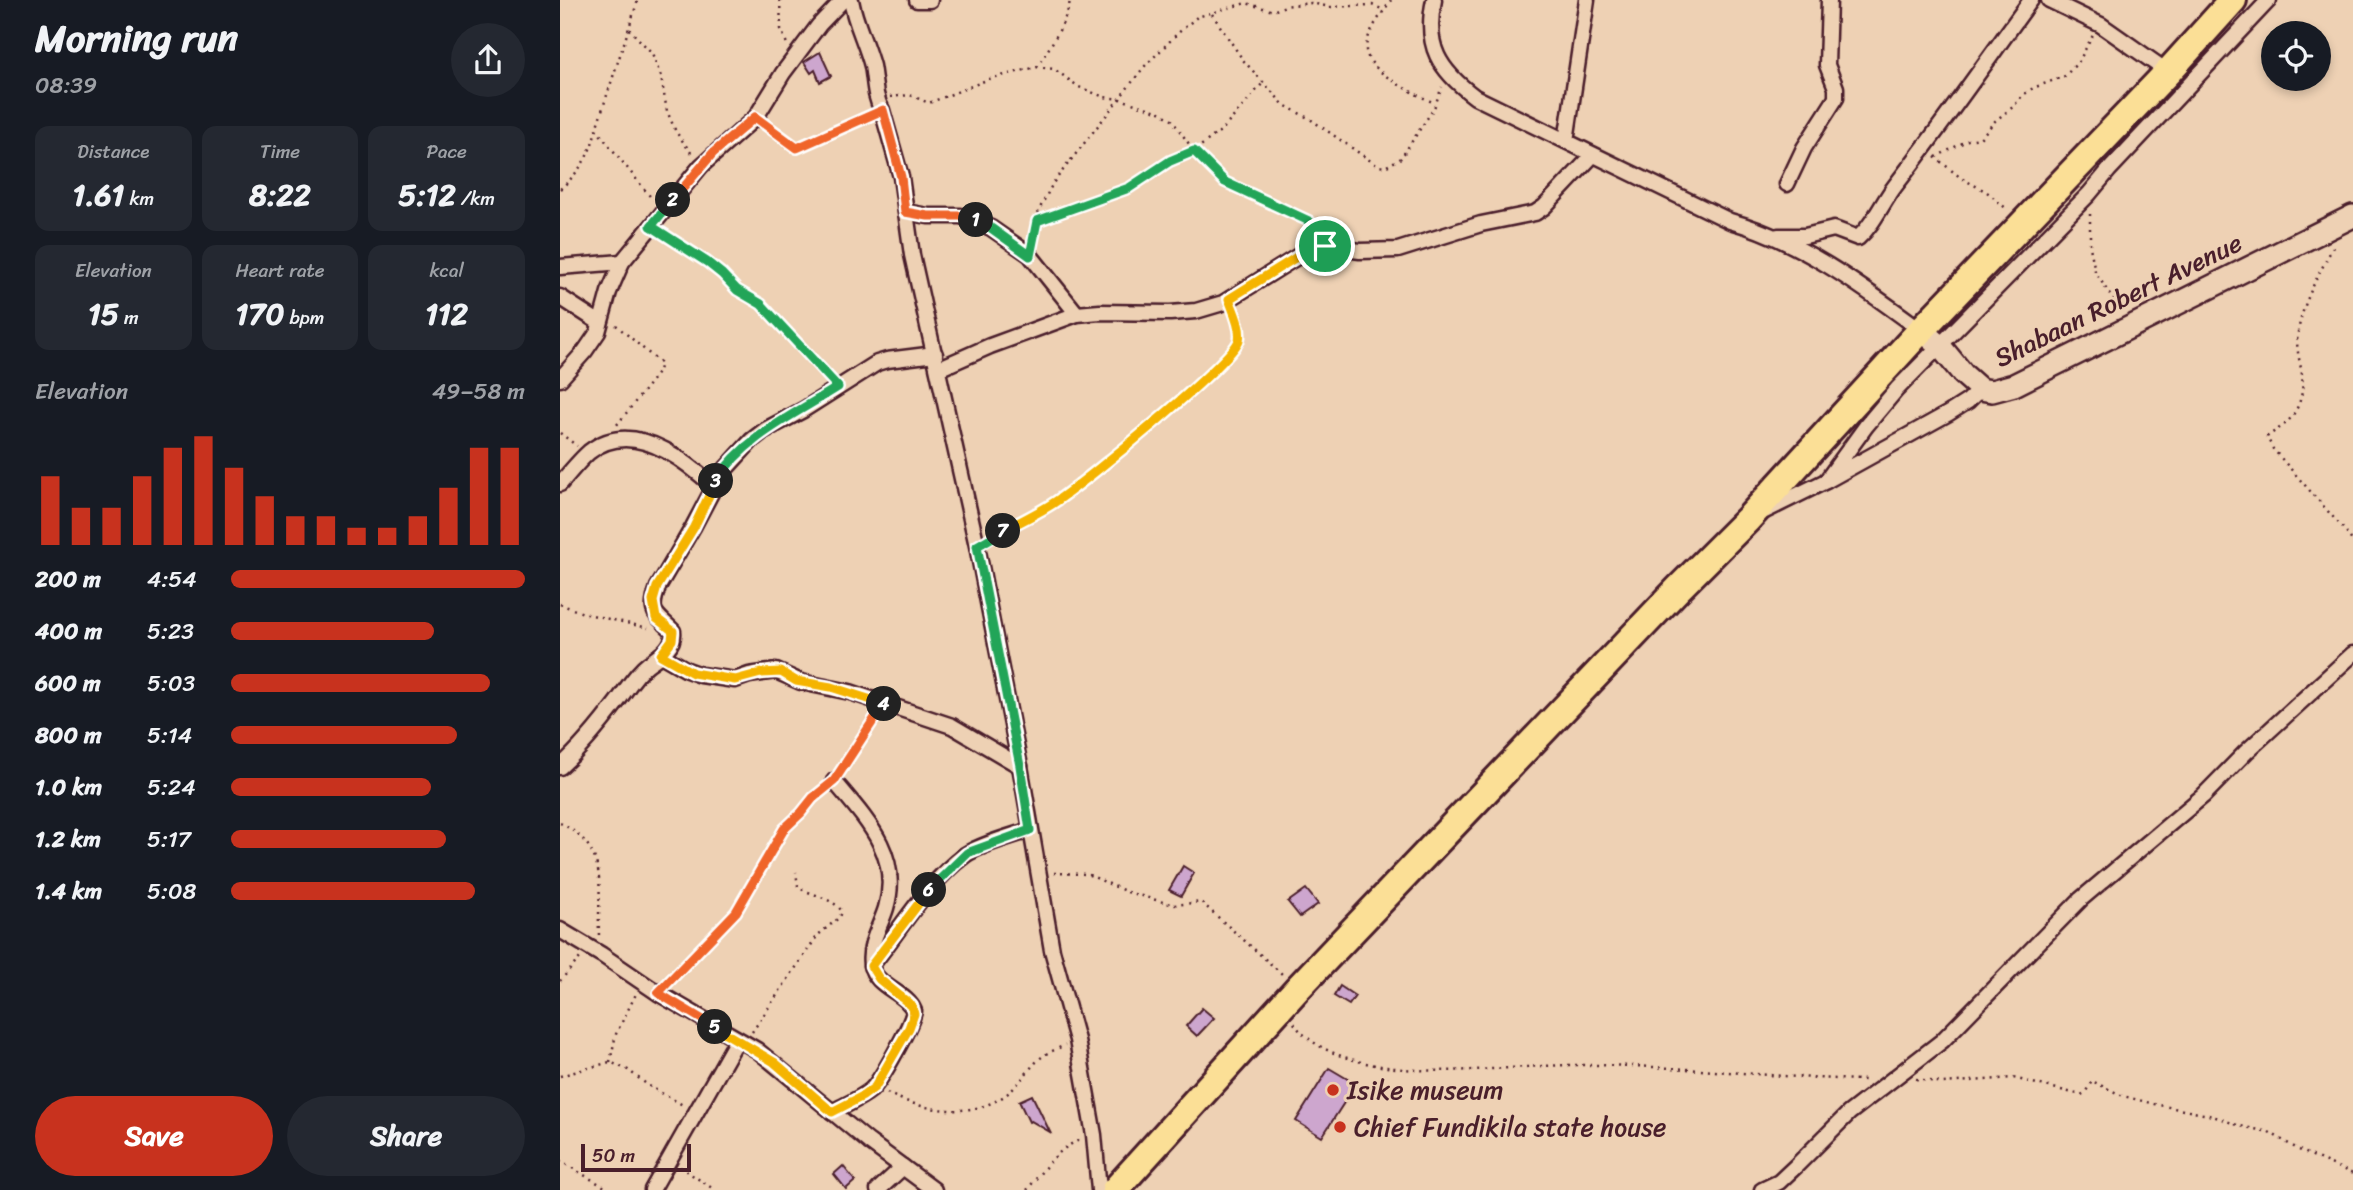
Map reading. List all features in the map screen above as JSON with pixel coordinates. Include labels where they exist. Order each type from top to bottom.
[{"type":"highway","points":[[1115,1190],[1293,994],[1669,598],[1931,338],[2028,219],[2233,0]]},
{"type":"street","points":[[560,379],[585,351],[598,331],[613,280],[622,262],[701,166],[755,117],[783,73],[819,25],[843,0]]},
{"type":"street","points":[[851,0],[872,65],[880,105],[901,177],[912,255],[977,546],[1020,766],[1052,950],[1077,1040],[1094,1135],[1099,1190]]},
{"type":"street","points":[[917,0],[930,0]]},
{"type":"street","points":[[1434,0],[1431,12],[1433,44],[1443,70],[1475,97],[1730,221],[1774,235],[1796,237],[1834,229],[1858,238],[1866,231],[1891,191],[1929,153],[2031,0]]},
{"type":"street","points":[[1566,141],[1587,0]]},
{"type":"street","points":[[1787,184],[1804,148],[1836,98],[1836,88],[1827,65],[1829,0]]},
{"type":"street","points":[[2049,0],[2105,28],[2168,72]]},
{"type":"street","points":[[1826,481],[1897,389],[1931,338],[2089,194],[2269,0]]},
{"type":"street","points":[[938,369],[990,346],[1077,314],[1196,311],[1229,299],[1308,250],[1339,246],[1360,251],[1398,250],[1481,224],[1535,213],[1545,207],[1593,155]]},
{"type":"street","points":[[905,212],[928,216],[961,216],[991,228],[1030,256],[1077,314]]},
{"type":"street","name":"Shabaan Robert Avenue","points":[[1931,338],[1980,389],[1992,391],[2014,384],[2350,218]]},
{"type":"street","points":[[1774,235],[1844,278],[1931,338]]},
{"type":"street","points":[[560,267],[622,262]]},
{"type":"street","points":[[560,297],[602,318]]},
{"type":"street","points":[[560,768],[585,744],[641,670],[661,655],[672,640],[673,631],[656,618],[653,601],[657,587],[694,527],[713,486],[727,466],[765,430],[877,363],[936,354]]},
{"type":"street","points":[[1748,519],[1826,481],[1949,413],[1968,401],[1980,389]]},
{"type":"street","points":[[560,484],[589,452],[618,439],[645,441],[678,457],[713,486]]},
{"type":"street","points":[[1762,1190],[1779,1182],[1849,1113],[1942,1041],[2081,899],[2203,796],[2246,752],[2353,654]]},
{"type":"street","points":[[661,655],[693,673],[735,680],[761,673],[781,672],[796,681],[841,689],[952,726],[1020,766]]},
{"type":"street","points":[[832,1112],[875,1087],[909,1028],[914,1011],[905,999],[879,979],[871,966],[875,938],[891,886],[890,871],[876,834],[834,781]]},
{"type":"street","points":[[871,966],[928,891],[967,853],[1030,830]]},
{"type":"street","points":[[560,930],[658,993],[774,1062],[832,1112],[934,1190]]},
{"type":"street","points":[[652,1190],[741,1042]]},
{"type":"street","points":[[878,1190],[903,1167]]},
{"type":"path","points":[[560,189],[580,169],[593,146],[596,129],[638,0]]},
{"type":"path","points":[[780,0],[781,29],[787,45],[797,57]]},
{"type":"path","points":[[1037,67],[1048,54],[1070,0]]},
{"type":"path","points":[[1391,0],[1366,47],[1367,56],[1380,71],[1436,104]]},
{"type":"path","points":[[1030,256],[1039,210],[1049,190],[1144,67],[1197,17],[1251,3],[1269,10],[1311,3],[1330,6],[1372,5],[1384,10]]},
{"type":"path","points":[[1212,14],[1232,46],[1262,84],[1284,105],[1381,166],[1401,158],[1436,104],[1443,87],[1443,70]]},
{"type":"path","points":[[1929,153],[1980,138],[2022,96],[2033,88],[2065,76],[2079,61],[2089,40],[2105,28]]},
{"type":"path","points":[[629,29],[652,53],[661,77],[667,111],[676,132],[701,166]]},
{"type":"path","points":[[755,117],[797,148],[906,94],[929,103],[989,79],[1037,67],[1054,69],[1079,87],[1104,97],[1160,111],[1172,120],[1194,151],[1225,182],[1309,221],[1325,246]]},
{"type":"path","points":[[1037,221],[1129,188],[1170,161],[1194,151],[1223,129],[1262,84]]},
{"type":"path","points":[[596,129],[663,211]]},
{"type":"path","points":[[1929,153],[1961,178],[1987,191],[2012,212],[2028,219]]},
{"type":"path","points":[[2089,194],[2090,247],[2095,271],[2116,305],[2138,323]]},
{"type":"path","points":[[2350,218],[2302,312],[2297,349],[2303,393],[2297,409],[2287,422],[2267,437],[2273,449],[2353,543]]},
{"type":"path","points":[[651,226],[707,262],[737,290],[761,304],[838,387]]},
{"type":"path","points":[[977,546],[1053,504],[1081,483],[1226,358],[1239,343],[1240,335],[1229,299]]},
{"type":"path","points":[[602,318],[661,364],[658,373],[602,444]]},
{"type":"path","points":[[560,433],[589,452]]},
{"type":"path","points":[[560,604],[651,629],[672,640]]},
{"type":"path","points":[[658,993],[729,920],[784,829],[813,798],[834,781],[886,704]]},
{"type":"path","points":[[560,823],[577,834],[597,859],[600,877],[596,951],[560,981]]},
{"type":"path","points":[[741,1042],[818,935],[840,917],[842,912],[832,903],[801,889],[796,872]]},
{"type":"path","points":[[1039,875],[1067,872],[1087,874],[1127,892],[1174,905],[1201,902],[1293,994],[1293,1021],[1301,1034],[1331,1052],[1350,1059],[1389,1067],[1446,1070],[1583,1065],[1834,1079],[1899,1075],[1943,1083],[2013,1079],[2078,1095],[2085,1093],[2092,1081],[2123,1096],[2213,1116],[2240,1126],[2269,1132],[2309,1155],[2353,1174]]},
{"type":"path","points":[[610,1062],[616,1034],[642,983]]},
{"type":"path","points":[[875,1087],[917,1105],[943,1110],[966,1110],[1008,1093],[1045,1055],[1077,1040]]},
{"type":"path","points":[[560,1076],[610,1062],[628,1070],[649,1086],[697,1113]]},
{"type":"path","points":[[1027,1190],[1060,1152],[1073,1143],[1094,1135]]},
{"type":"path","points":[[668,1160],[715,1190]]},
{"type":"path","points":[[560,1161],[610,1190]]},
{"type":"building","points":[[820,52],[831,76],[820,82],[815,70],[811,73],[804,62]]},
{"type":"building","points":[[1183,866],[1194,873],[1181,896],[1169,890]]},
{"type":"building","points":[[1306,889],[1318,904],[1300,917],[1288,902]]},
{"type":"building","points":[[1340,986],[1355,996],[1349,1005],[1334,996]]},
{"type":"building","points":[[1202,1008],[1214,1018],[1197,1036],[1186,1026]]},
{"type":"building","points":[[1329,1068],[1356,1084],[1322,1137],[1296,1121]]},
{"type":"building","points":[[1032,1095],[1050,1132],[1029,1122],[1019,1101]]},
{"type":"building","points":[[843,1166],[855,1181],[846,1189],[834,1174]]},
{"type":"place","name":"Isike museum","points":[[1333,1090]]},
{"type":"place","name":"Chief Fundikila state house","points":[[1340,1127]]},
{"type":"route","points":[[883,110],[901,177],[905,212],[973,219],[991,228],[1030,256],[1037,221],[1129,188],[1170,161],[1194,151],[1225,182],[1309,221],[1325,246],[1308,250],[1229,299],[1240,335],[1239,343],[1226,358],[1081,483],[1053,504],[977,546],[1030,830],[967,853],[928,891],[871,966],[879,979],[905,999],[914,1011],[909,1028],[875,1087],[832,1112],[757,1050],[658,993],[736,912],[784,829],[813,798],[834,781],[886,704],[831,687],[796,681],[776,671],[735,680],[693,673],[661,655],[674,636],[669,627],[656,618],[653,601],[657,587],[694,527],[713,486],[727,466],[752,440],[838,387],[761,304],[737,290],[707,262],[651,226],[701,166],[755,117],[797,148],[883,110]]}]
